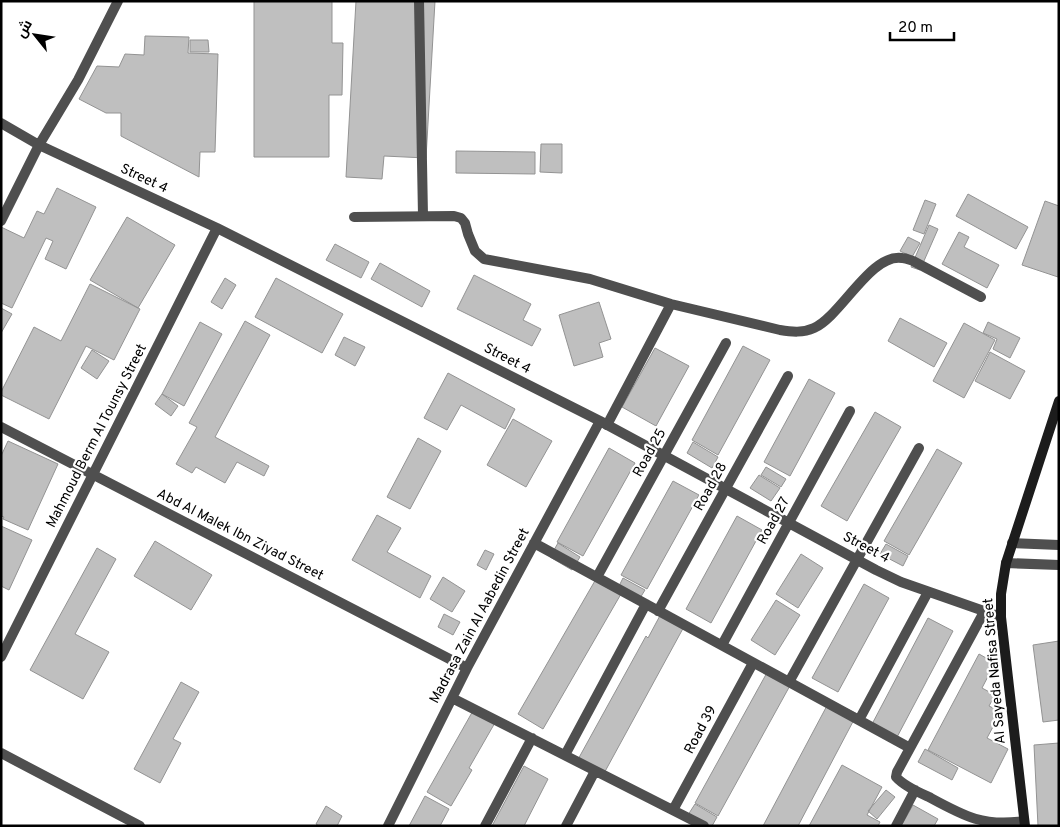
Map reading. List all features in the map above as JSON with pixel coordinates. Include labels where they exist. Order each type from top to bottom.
[{"type":"street","points":[[1,222],[39,145],[78,80],[118,1]]},
{"type":"street","points":[[419,1],[423,216]]},
{"type":"street","name":"Street 4","points":[[1,123],[39,145],[217,228],[603,423],[857,560],[902,582],[1001,618]]},
{"type":"street","points":[[354,217],[454,216],[461,218],[466,223],[475,251],[484,260],[590,279],[671,304],[780,330],[798,332],[815,328],[878,265],[889,259],[901,257],[913,261],[981,297]]},
{"type":"street","name":"Mahmoud Berm Al Tounsy Street","points":[[1,657],[217,228]]},
{"type":"street","name":"Madrasa Zain Al Aabedin Street","points":[[388,826],[467,668],[534,543],[671,304]]},
{"type":"street","name":"Road 25","points":[[597,577],[726,343]]},
{"type":"street","name":"Road 28","points":[[658,610],[788,376]]},
{"type":"street","name":"Al Sayeda Nafisa Street","points":[[1024,823],[1001,618],[1001,594],[1006,563],[1012,543],[1059,401]]},
{"type":"street","name":"Road 27","points":[[722,645],[850,411]]},
{"type":"street","name":"Abd Al Malek Ibn Ziyad Street","points":[[1,426],[467,668]]},
{"type":"street","points":[[789,682],[919,448]]},
{"type":"street","points":[[534,543],[910,748]]},
{"type":"street","points":[[1012,543],[1059,545]]},
{"type":"street","points":[[1006,563],[1059,565]]},
{"type":"street","points":[[858,720],[928,592]]},
{"type":"street","points":[[565,755],[646,604]]},
{"type":"street","points":[[984,612],[896,772],[896,777],[965,822],[1024,823]]},
{"type":"street","name":"Road 39","points":[[673,810],[753,663]]},
{"type":"street","points":[[452,698],[704,826]]},
{"type":"street","points":[[485,826],[532,738]]},
{"type":"street","points":[[1,753],[140,826]]},
{"type":"street","points":[[566,826],[596,771]]},
{"type":"street","points":[[896,826],[915,790]]},
{"type":"building","points":[[254,1],[332,1],[332,43],[343,43],[342,95],[329,95],[329,157],[254,157]]},
{"type":"building","points":[[356,1],[435,1],[426,158],[384,156],[382,179],[346,177]]},
{"type":"building","points":[[145,36],[189,37],[188,53],[218,54],[215,152],[200,152],[199,177],[121,136],[121,113],[106,113],[79,99],[97,66],[119,67],[125,54],[144,55]]},
{"type":"building","points":[[190,40],[208,40],[209,52],[190,52]]},
{"type":"building","points":[[541,144],[562,144],[562,173],[540,172]]},
{"type":"building","points":[[456,151],[535,152],[535,174],[456,173]]},
{"type":"building","points":[[57,188],[96,207],[66,269],[45,259],[53,241],[46,238],[12,308],[1,303],[1,227],[24,238],[37,211],[44,214]]},
{"type":"building","points":[[968,194],[1028,227],[1016,249],[956,216]]},
{"type":"building","points":[[925,200],[936,204],[924,234],[913,230]]},
{"type":"building","points":[[1045,201],[1059,206],[1058,277],[1022,265]]},
{"type":"building","points":[[127,217],[175,245],[138,308],[90,280]]},
{"type":"building","points":[[929,225],[938,229],[920,270],[911,267]]},
{"type":"building","points":[[959,232],[969,237],[964,247],[999,265],[987,288],[942,264]]},
{"type":"building","points":[[908,237],[920,243],[912,257],[900,251]]},
{"type":"building","points":[[335,244],[369,262],[361,278],[326,260]]},
{"type":"building","points":[[380,263],[430,291],[422,307],[371,279]]},
{"type":"building","points":[[474,275],[531,304],[523,320],[541,329],[532,346],[457,309]]},
{"type":"building","points":[[225,278],[236,285],[222,309],[211,302]]},
{"type":"building","points":[[276,278],[343,314],[322,353],[255,317]]},
{"type":"building","points":[[90,284],[140,309],[114,360],[86,346],[49,419],[1,395],[34,327],[61,341]]},
{"type":"building","points":[[599,302],[611,339],[599,343],[603,357],[574,366],[559,315]]},
{"type":"building","points":[[1,308],[12,314],[1,333]]},
{"type":"building","points":[[900,318],[947,343],[934,367],[888,341]]},
{"type":"building","points":[[245,321],[270,335],[215,437],[269,466],[264,476],[237,462],[225,483],[196,467],[192,473],[176,464],[197,427],[189,423]]},
{"type":"building","points":[[200,322],[222,334],[184,406],[162,394]]},
{"type":"building","points":[[988,322],[1020,338],[1010,358],[993,349],[997,339],[983,333]]},
{"type":"building","points":[[964,323],[995,340],[964,398],[933,381]]},
{"type":"building","points":[[344,337],[365,347],[355,366],[335,355]]},
{"type":"building","points":[[743,346],[770,360],[718,455],[692,440]]},
{"type":"building","points":[[655,348],[689,366],[656,426],[622,407]]},
{"type":"building","points":[[92,350],[109,361],[97,379],[81,368]]},
{"type":"building","points":[[990,352],[1025,371],[1010,399],[975,381]]},
{"type":"building","points":[[448,373],[515,409],[505,429],[461,405],[447,430],[424,418]]},
{"type":"building","points":[[809,379],[835,393],[790,476],[764,462]]},
{"type":"building","points":[[162,394],[178,406],[171,416],[155,404]]},
{"type":"building","points":[[875,412],[901,427],[847,521],[821,506]]},
{"type":"building","points":[[513,419],[552,441],[526,487],[487,465]]},
{"type":"building","points":[[418,438],[441,451],[410,509],[387,497]]},
{"type":"building","points":[[8,441],[58,464],[28,530],[3,519],[4,517],[1,516],[1,456]]},
{"type":"building","points":[[693,442],[718,457],[712,468],[687,453]]},
{"type":"building","points":[[609,448],[635,463],[583,556],[557,542]]},
{"type":"building","points":[[937,449],[962,463],[909,555],[884,541]]},
{"type":"building","points":[[766,467],[786,479],[781,487],[761,475]]},
{"type":"building","points":[[759,475],[780,488],[771,501],[750,488]]},
{"type":"building","points":[[673,481],[699,495],[647,589],[621,575]]},
{"type":"building","points":[[377,515],[401,528],[387,552],[431,576],[420,598],[352,560]]},
{"type":"building","points":[[737,516],[762,530],[711,623],[686,609]]},
{"type":"building","points":[[1,526],[32,540],[9,590],[1,586]]},
{"type":"building","points":[[155,541],[212,575],[191,610],[134,576]]},
{"type":"building","points":[[558,543],[580,557],[572,570],[550,557]]},
{"type":"building","points":[[886,544],[908,556],[903,566],[880,554]]},
{"type":"building","points":[[97,548],[116,559],[75,634],[109,652],[83,699],[30,670]]},
{"type":"building","points":[[485,550],[494,554],[486,570],[477,565]]},
{"type":"building","points":[[801,554],[823,568],[798,608],[776,594]]},
{"type":"building","points":[[443,577],[465,591],[452,612],[430,599]]},
{"type":"building","points":[[623,578],[645,590],[637,603],[616,592]]},
{"type":"building","points":[[596,579],[621,594],[543,729],[518,714]]},
{"type":"building","points":[[864,584],[889,598],[838,692],[812,678]]},
{"type":"building","points":[[776,600],[800,615],[775,655],[751,640]]},
{"type":"building","points":[[663,610],[686,623],[602,777],[576,763],[646,636],[648,638]]},
{"type":"building","points":[[444,614],[460,622],[453,635],[438,627]]},
{"type":"building","points":[[928,618],[953,631],[896,739],[871,726]]},
{"type":"building","points":[[1059,641],[1059,720],[1043,722],[1033,645]]},
{"type":"building","points":[[979,654],[995,663],[982,688],[995,695],[989,706],[1001,712],[987,738],[1008,749],[991,783],[928,750]]},
{"type":"building","points":[[769,669],[792,682],[718,816],[695,803]]},
{"type":"building","points":[[181,682],[199,692],[173,739],[181,743],[160,783],[134,769]]},
{"type":"building","points":[[830,700],[857,714],[798,826],[763,826]]},
{"type":"building","points":[[474,709],[496,721],[469,768],[472,770],[451,806],[427,792]]},
{"type":"building","points":[[1059,743],[1059,826],[1038,826],[1034,745]]},
{"type":"building","points":[[925,749],[958,768],[952,780],[918,762]]},
{"type":"building","points":[[842,765],[882,787],[867,815],[880,822],[878,826],[809,826]]},
{"type":"building","points":[[524,766],[548,779],[524,826],[492,826]]},
{"type":"building","points":[[886,790],[895,797],[877,819],[868,811]]},
{"type":"building","points":[[425,796],[449,809],[440,826],[409,826]]},
{"type":"building","points":[[695,804],[717,817],[712,826],[698,826],[686,818]]},
{"type":"building","points":[[913,805],[938,819],[934,826],[901,826]]},
{"type":"building","points":[[326,806],[342,816],[337,826],[319,826],[316,824]]}]
